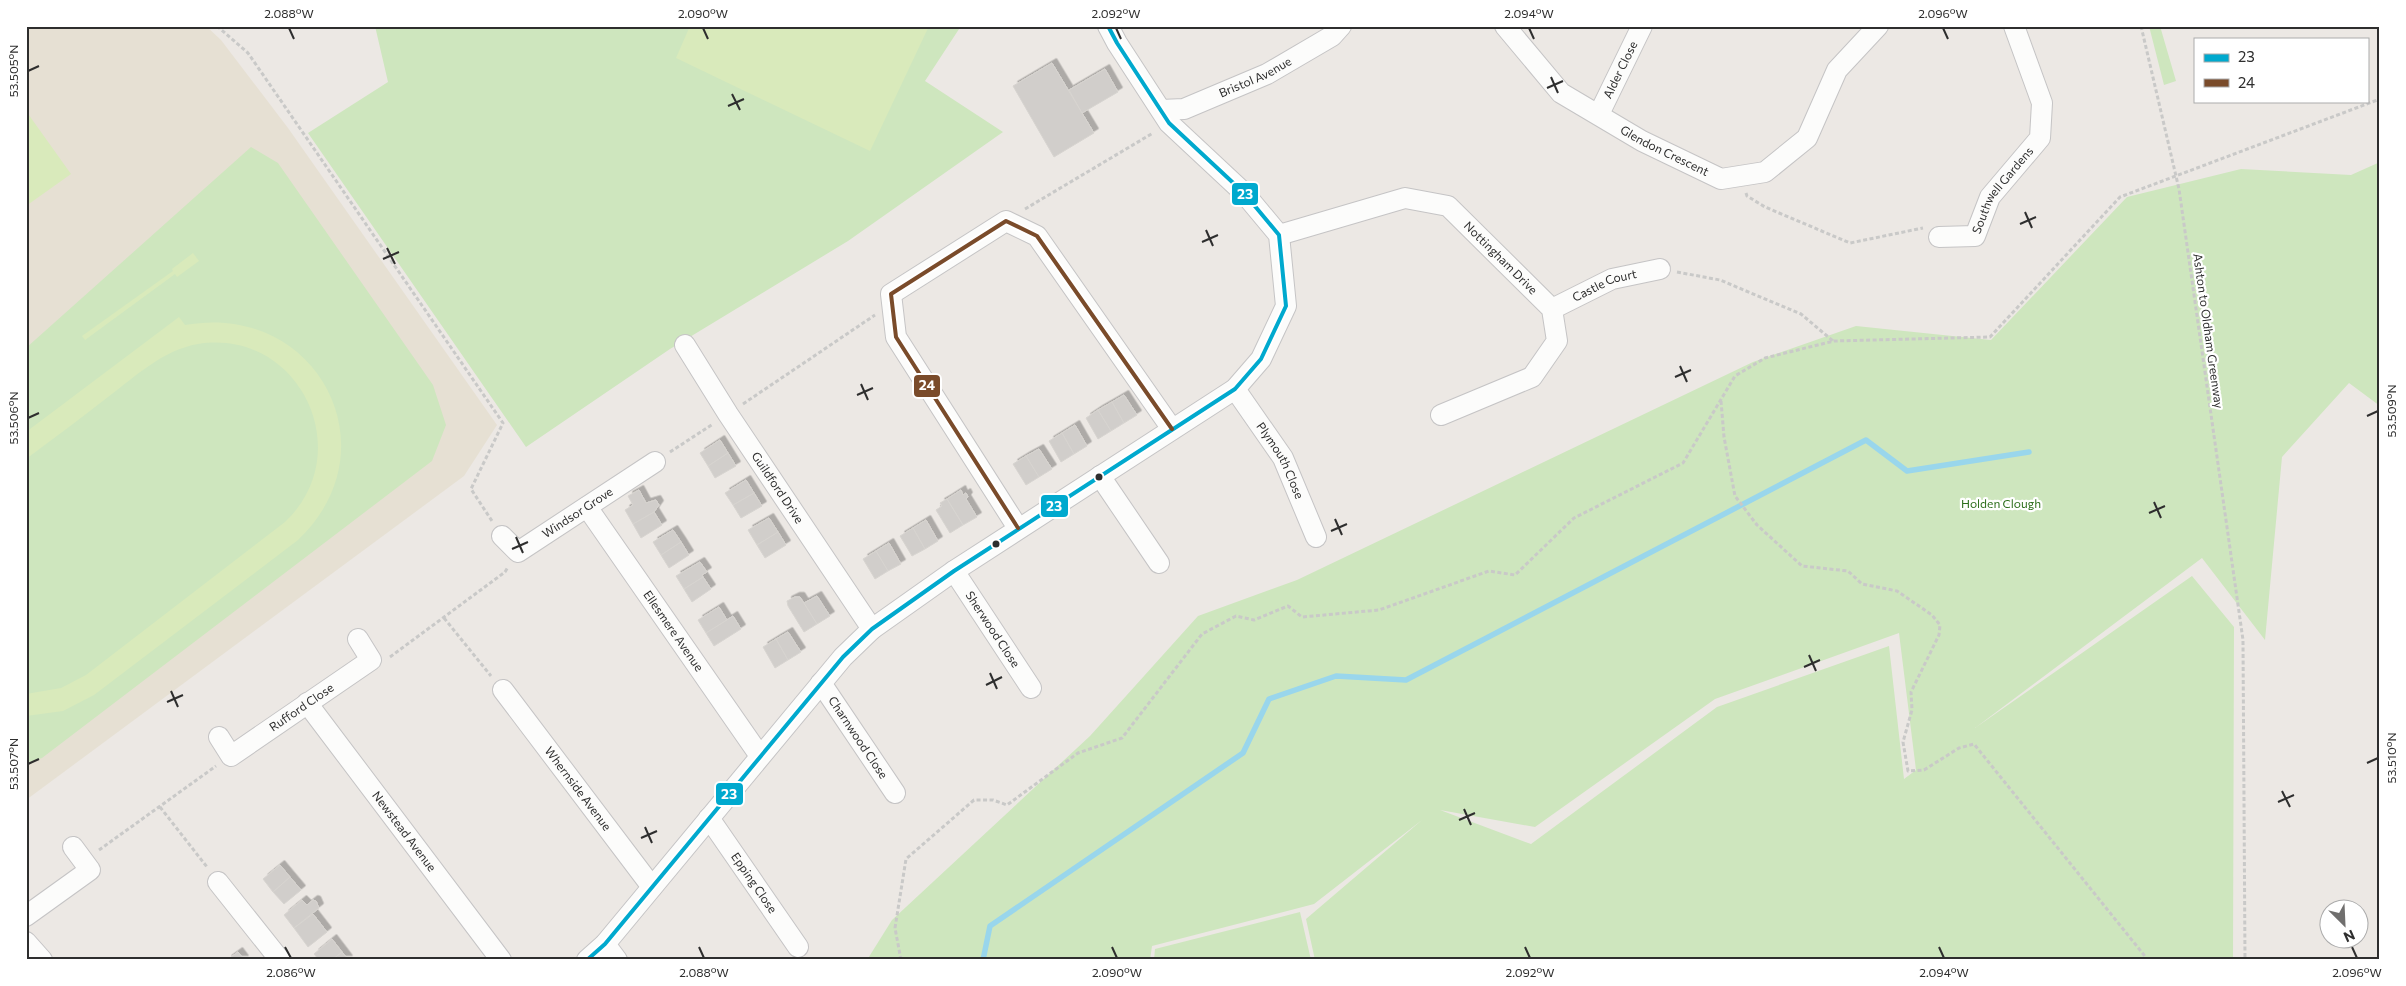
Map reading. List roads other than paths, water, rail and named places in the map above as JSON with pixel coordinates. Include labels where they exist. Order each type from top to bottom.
[{"type":"street","points":[[587,960],[611,952],[652,887],[843,657],[872,629],[1018,528],[1234,389],[1261,359],[1286,306],[1279,235],[1244,193],[1165,116],[1116,43],[1108,26]]},
{"type":"street","name":"Glendon Crescent","points":[[1505,26],[1561,93],[1642,141],[1721,179],[1765,172],[1807,138],[1836,70],[1878,26]]},
{"type":"street","name":"Alder Close","points":[[1599,114],[1642,26]]},
{"type":"street","name":"Southwell Gardens","points":[[1939,237],[1975,236],[1990,197],[2040,138],[2042,103],[2014,26]]},
{"type":"street","name":"Bristol Avenue","points":[[1165,116],[1259,77],[1334,29]]},
{"type":"street","name":"Nottingham Drive","points":[[1279,235],[1405,198],[1448,206],[1552,309]]},
{"type":"street","points":[[1018,528],[896,337],[891,294],[1006,221],[1036,236],[1172,430]]},
{"type":"street","name":"Castle Court","points":[[1552,309],[1612,279],[1660,269]]},
{"type":"street","points":[[1440,415],[1532,377],[1557,341],[1552,309]]},
{"type":"street","name":"Guildford Drive","points":[[685,345],[728,414],[872,629]]},
{"type":"street","name":"Plymouth Close","points":[[1234,389],[1283,458],[1316,537]]},
{"type":"street","name":"Windsor Grove","points":[[502,536],[518,552],[655,462]]},
{"type":"street","points":[[1100,476],[1160,564]]},
{"type":"street","name":"Ellesmere Avenue","points":[[587,507],[760,756]]},
{"type":"street","name":"Sherwood Close","points":[[954,571],[1030,688]]},
{"type":"street","name":"Rufford Close","points":[[219,737],[231,756],[371,660],[358,639]]},
{"type":"street","name":"Charnwood Close","points":[[821,683],[895,793]]},
{"type":"street","name":"Whernside Avenue","points":[[503,690],[652,887]]},
{"type":"street","name":"Newstead Avenue","points":[[307,703],[501,960]]},
{"type":"street","name":"Epping Close","points":[[709,818],[798,947]]},
{"type":"street","points":[[26,916],[90,870],[78,854]]},
{"type":"street","points":[[218,882],[280,960]]},
{"type":"street","points":[[26,942],[42,960]]},
{"type":"waterway","points":[[983,960],[990,926],[1243,753],[1269,699],[1336,676],[1406,680],[1866,440],[1907,471],[2029,452]]},
{"type":"park label","name":"Holden Clough","points":[[2001,504]]}]
